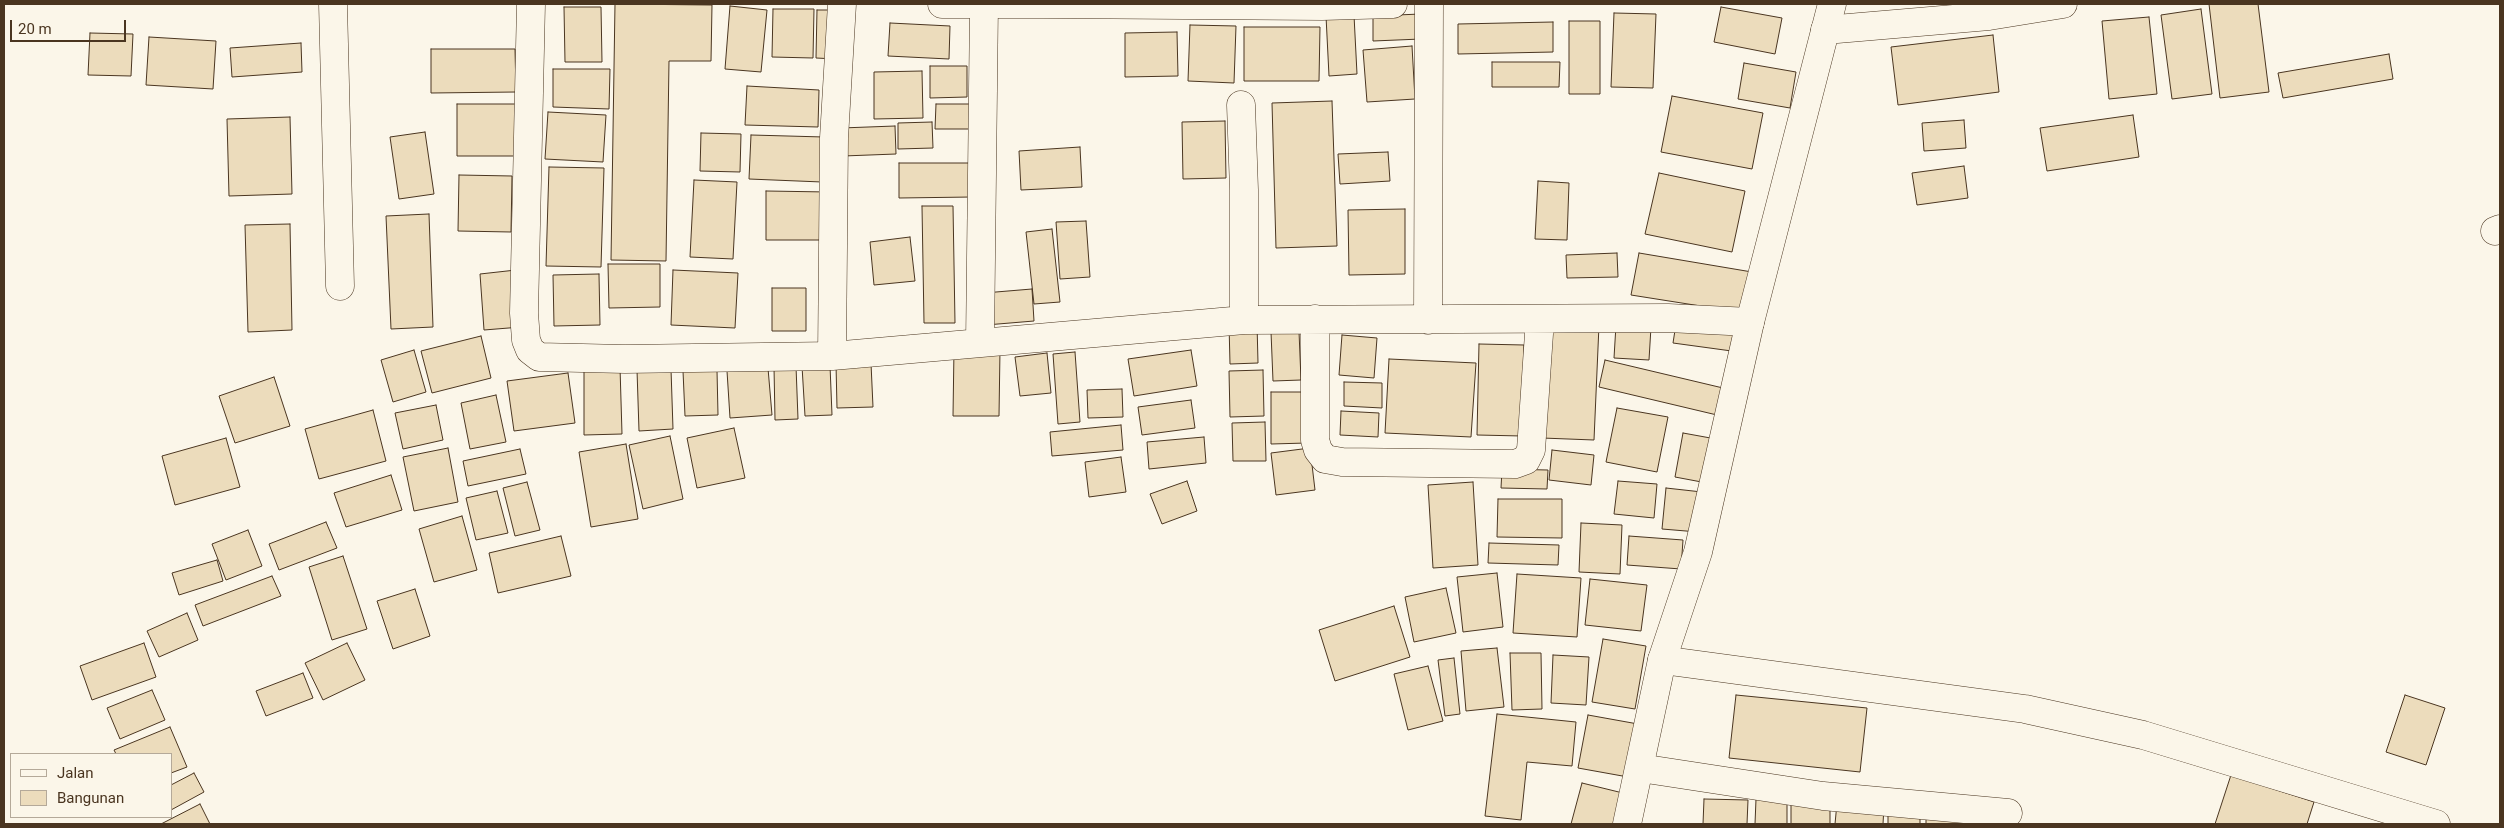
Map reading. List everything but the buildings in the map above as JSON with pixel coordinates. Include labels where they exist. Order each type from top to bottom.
[{"type":"street","points":[[334,4],[336,176],[340,286]]},
{"type":"street","points":[[530,4],[524,313],[526,340],[530,350],[539,357],[625,359],[832,356],[1244,320],[1668,318],[1750,322]]},
{"type":"street","points":[[832,356],[834,138],[842,4]]},
{"type":"street","points":[[942,4],[1040,4]]},
{"type":"street","points":[[1044,4],[1322,6],[1392,4]]},
{"type":"street","points":[[1428,320],[1429,4]]},
{"type":"street","points":[[1627,824],[1662,660],[1698,552],[1750,322],[1832,4]]},
{"type":"street","points":[[1825,30],[1989,16],[2063,4]]},
{"type":"street","points":[[980,342],[984,5]]},
{"type":"street","points":[[1241,106],[1244,190],[1244,320]]},
{"type":"street","points":[[1315,319],[1315,440],[1318,450],[1325,459],[1342,462],[1515,464],[1526,460],[1531,450],[1540,319]]},
{"type":"street","points":[[1662,660],[2025,708],[2142,735],[2436,824]]},
{"type":"street","points":[[1640,768],[1823,796],[2008,813]]}]
